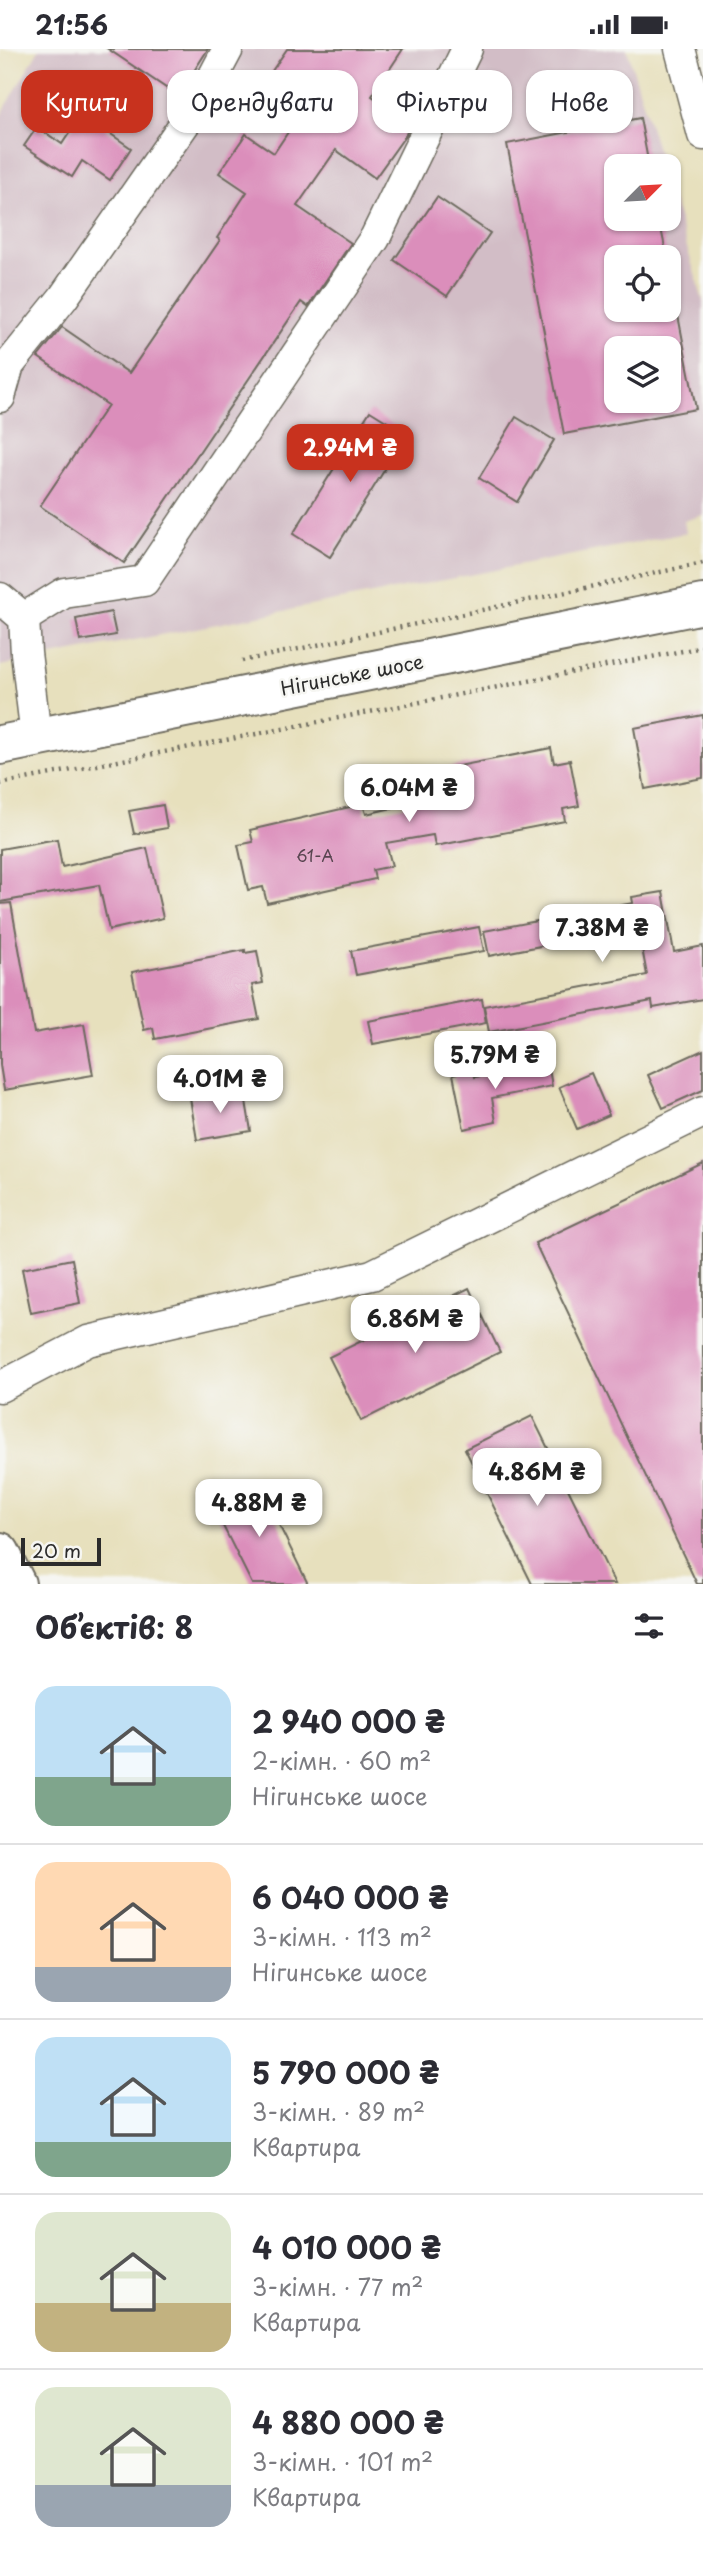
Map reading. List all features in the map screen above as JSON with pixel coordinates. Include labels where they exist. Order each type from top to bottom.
[{"type":"main road","name":"Нігинське шосе","points":[[18,741],[703,604]]},
{"type":"main road","points":[[0,1552],[16,1584]]},
{"type":"street","points":[[0,397],[9,365],[62,298],[201,100],[228,49]]},
{"type":"street","points":[[24,618],[64,593],[144,581],[375,238],[467,49]]},
{"type":"street","points":[[680,49],[703,135]]},
{"type":"street","points":[[0,598],[24,618],[26,653],[18,741]]},
{"type":"street","points":[[0,1387],[88,1341],[372,1275],[703,1112]]},
{"type":"path","points":[[238,661],[703,563]]},
{"type":"path","points":[[0,784],[703,647]]},
{"type":"shaded area","points":[[39,49],[627,49],[658,154],[604,154],[604,231],[681,231],[681,227],[703,301],[703,515],[684,521],[686,533],[0,666],[0,117],[21,80],[21,133],[153,133],[153,70],[27,70]]},
{"type":"building","points":[[108,49],[208,49],[195,70],[167,70],[167,89],[153,79],[153,70],[139,70]]},
{"type":"building","points":[[287,49],[403,49],[389,70],[372,70],[372,133],[406,133],[375,178],[336,150],[297,206],[351,243],[308,307],[301,302],[124,563],[40,506],[108,405],[38,357],[62,327],[129,373],[220,240],[217,238],[247,192],[219,173],[246,134],[274,153],[287,133],[358,133],[358,70],[273,70]]},
{"type":"building","points":[[640,118],[647,154],[604,154],[604,231],[662,231],[664,245],[604,245],[604,322],[679,322],[696,409],[681,412],[681,336],[604,336],[604,413],[675,413],[564,434],[507,144],[563,133],[633,133],[633,119]]},
{"type":"building","points":[[33,133],[46,133],[62,144],[69,133],[109,133],[131,148],[110,180],[82,161],[72,177],[24,146]]},
{"type":"building","points":[[437,197],[490,233],[447,296],[394,260]]},
{"type":"building","points":[[370,411],[407,434],[330,557],[293,534]]},
{"type":"building","points":[[516,417],[554,440],[517,502],[479,478]]},
{"type":"building","points":[[111,612],[116,635],[80,641],[76,619]]},
{"type":"building","points":[[703,715],[703,778],[645,789],[634,728]]},
{"type":"building","points":[[551,748],[554,763],[570,760],[579,806],[563,809],[565,821],[435,846],[433,835],[386,843],[392,866],[373,870],[375,879],[267,903],[263,887],[248,890],[238,845],[253,842],[250,830],[363,804],[366,814],[414,803],[411,792],[425,789],[422,773]]},
{"type":"building","points":[[163,805],[167,828],[134,834],[129,811]]},
{"type":"building","points":[[57,839],[62,867],[147,848],[163,918],[109,930],[99,885],[0,902],[0,849]]},
{"type":"building","points":[[663,892],[674,952],[703,946],[703,999],[653,1008],[652,1001],[489,1032],[484,1006],[647,975],[638,927],[489,956],[484,931],[633,903],[632,897]]},
{"type":"building","points":[[11,903],[34,1033],[84,1024],[93,1075],[4,1090],[0,1065],[0,904]]},
{"type":"building","points":[[479,927],[484,951],[356,975],[351,951]]},
{"type":"building","points":[[245,950],[245,953],[257,951],[263,983],[252,985],[259,1019],[155,1039],[153,1028],[144,1030],[132,972]]},
{"type":"building","points":[[482,999],[486,1023],[373,1044],[368,1021]]},
{"type":"building","points":[[703,1050],[703,1090],[663,1108],[648,1075]]},
{"type":"building","points":[[548,1063],[552,1086],[492,1098],[496,1122],[464,1129],[453,1074],[474,1070],[475,1077]]},
{"type":"building","points":[[591,1073],[609,1115],[577,1129],[559,1087]]},
{"type":"building","points":[[244,1089],[251,1131],[197,1140],[190,1098]]},
{"type":"building","points":[[703,1163],[703,1584],[697,1584],[535,1243]]},
{"type":"building","points":[[72,1259],[80,1303],[31,1313],[22,1269]]},
{"type":"building","points":[[469,1288],[500,1352],[361,1421],[329,1357]]},
{"type":"building","points":[[532,1416],[615,1584],[532,1584],[465,1449]]},
{"type":"building","points":[[259,1484],[308,1584],[252,1584],[213,1506]]}]
